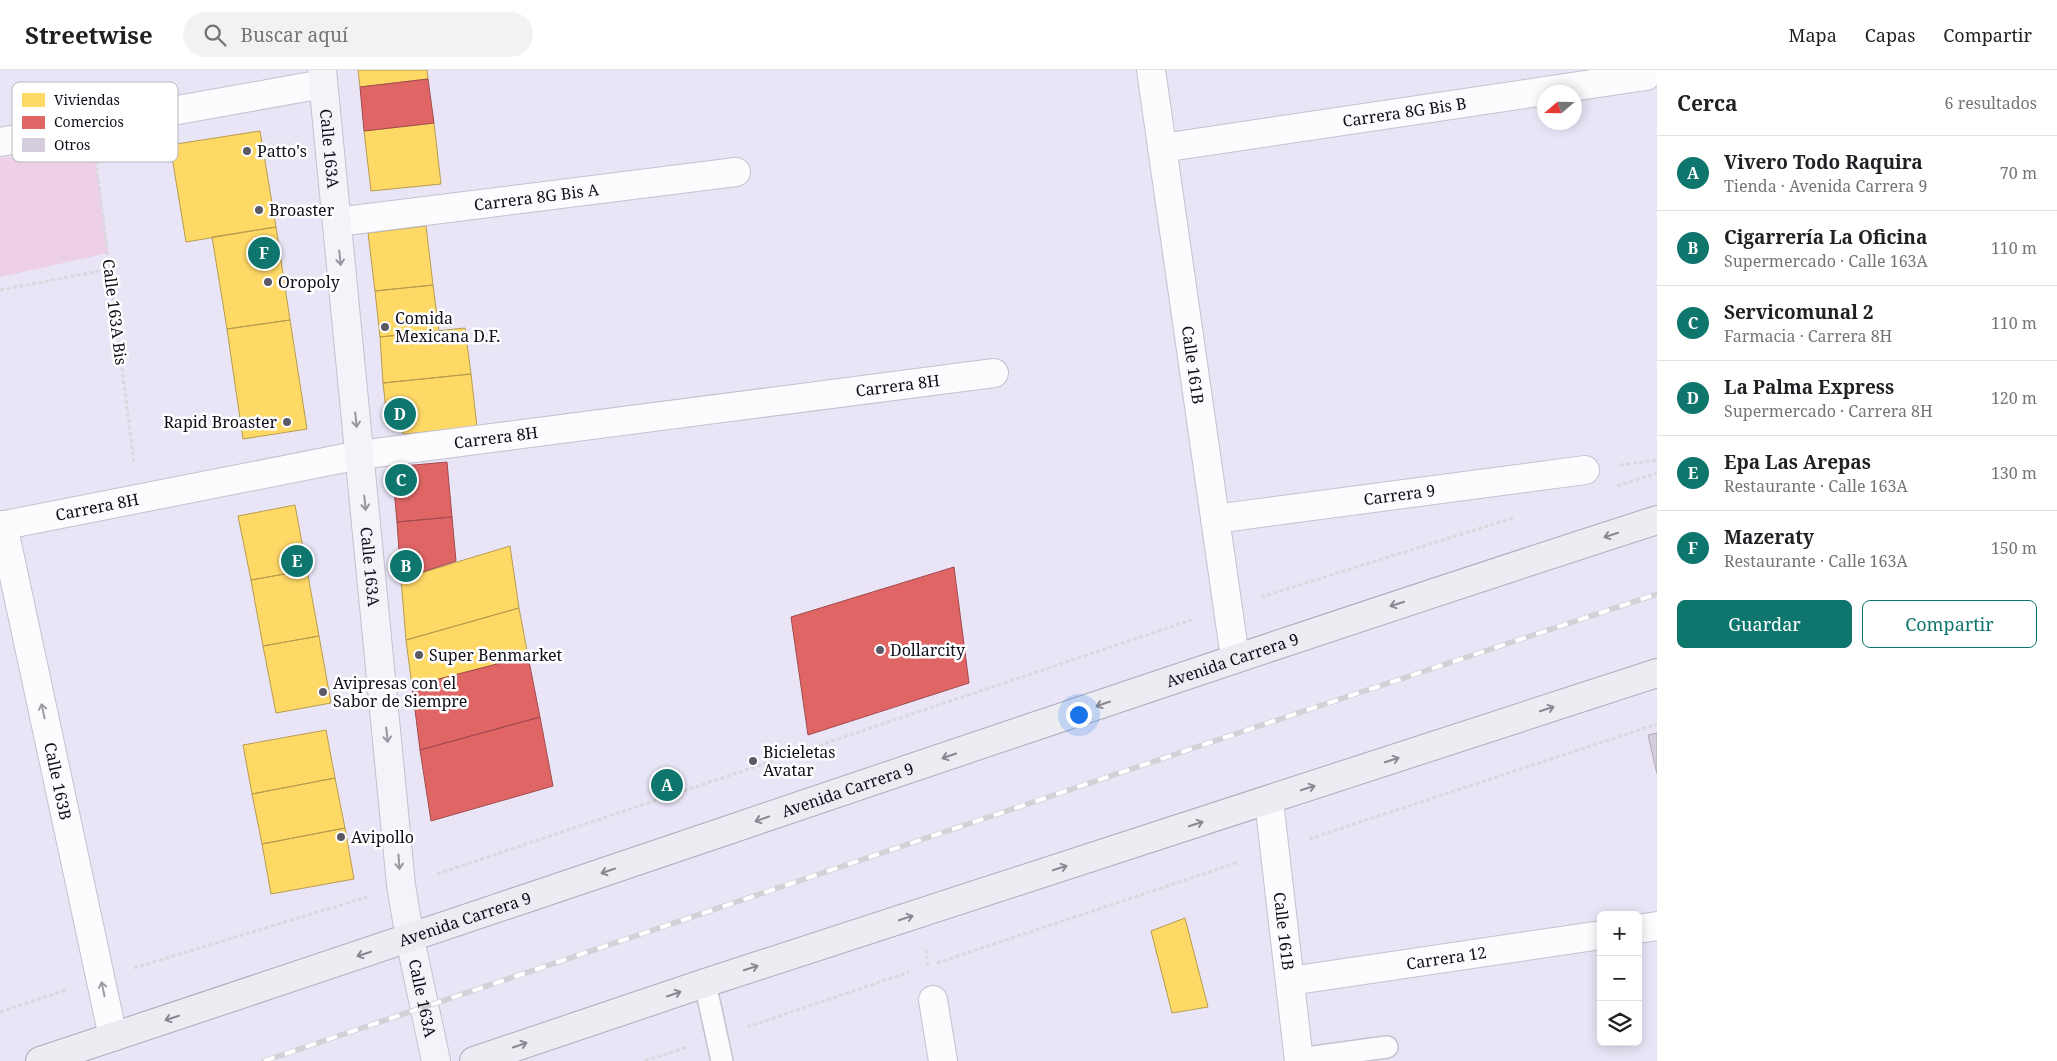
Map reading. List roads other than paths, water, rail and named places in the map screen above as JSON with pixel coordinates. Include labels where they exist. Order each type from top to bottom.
[{"type":"main road","name":"Calle 163A","points":[[322,77],[401,885],[410,938],[436,1061]]},
{"type":"main road","name":"Avenida Carrera 9","points":[[40,1061],[410,938],[1235,658],[1657,520]]},
{"type":"main road","points":[[474,1061],[705,983],[1269,801],[1657,673]]},
{"type":"street","name":"Calle 161B","points":[[1152,70],[1235,658]]},
{"type":"street","name":"Carrera 8G Bis B","points":[[1162,148],[1646,76]]},
{"type":"street","points":[[178,108],[322,77]]},
{"type":"street","name":"Carrera 8G Bis A","points":[[337,222],[736,172]]},
{"type":"street","name":"Carrera 8H","points":[[2,525],[360,455],[994,373]]},
{"type":"street","name":"Carrera 9","points":[[1215,519],[1585,470]]},
{"type":"street","name":"Calle 163B","points":[[2,525],[113,1037]]},
{"type":"street","name":"Calle 161B","points":[[1269,801],[1290,981],[1293,1060]]},
{"type":"street","points":[[1642,928],[1657,926]]},
{"type":"street","name":"Carrera 12","points":[[1290,981],[1597,936]]},
{"type":"street","points":[[933,1000],[943,1061]]},
{"type":"lane","points":[[705,983],[722,1061]]},
{"type":"lane","points":[[1293,1060],[1387,1047]]},
{"type":"railway","points":[[264,1061],[1657,594]]},
{"type":"place","name":"Patto's","points":[[247,151]]},
{"type":"place","name":"Broaster","points":[[259,210]]},
{"type":"place","name":"Mazeraty","points":[[264,253]]},
{"type":"place","name":"Oropoly","points":[[268,282]]},
{"type":"place","name":"Comida Mexicana D.F.","points":[[385,327]]},
{"type":"place","name":"La Palma Express","points":[[400,414]]},
{"type":"place","name":"Rapid Broaster","points":[[287,422]]},
{"type":"place","name":"Servicomunal 2","points":[[401,480]]},
{"type":"place","name":"Epa Las Arepas","points":[[297,561]]},
{"type":"place","name":"Cigarrería La Oficina","points":[[406,566]]},
{"type":"place","name":"Dollarcity","points":[[880,650]]},
{"type":"place","name":"Super Benmarket","points":[[419,655]]},
{"type":"place","name":"Avipresas con el Sabor de Siempre","points":[[323,692]]},
{"type":"place","name":"Bicieletas Avatar","points":[[753,761]]},
{"type":"place","name":"Vivero Todo Raquira","points":[[667,785]]},
{"type":"place","name":"Avipollo","points":[[341,837]]}]
